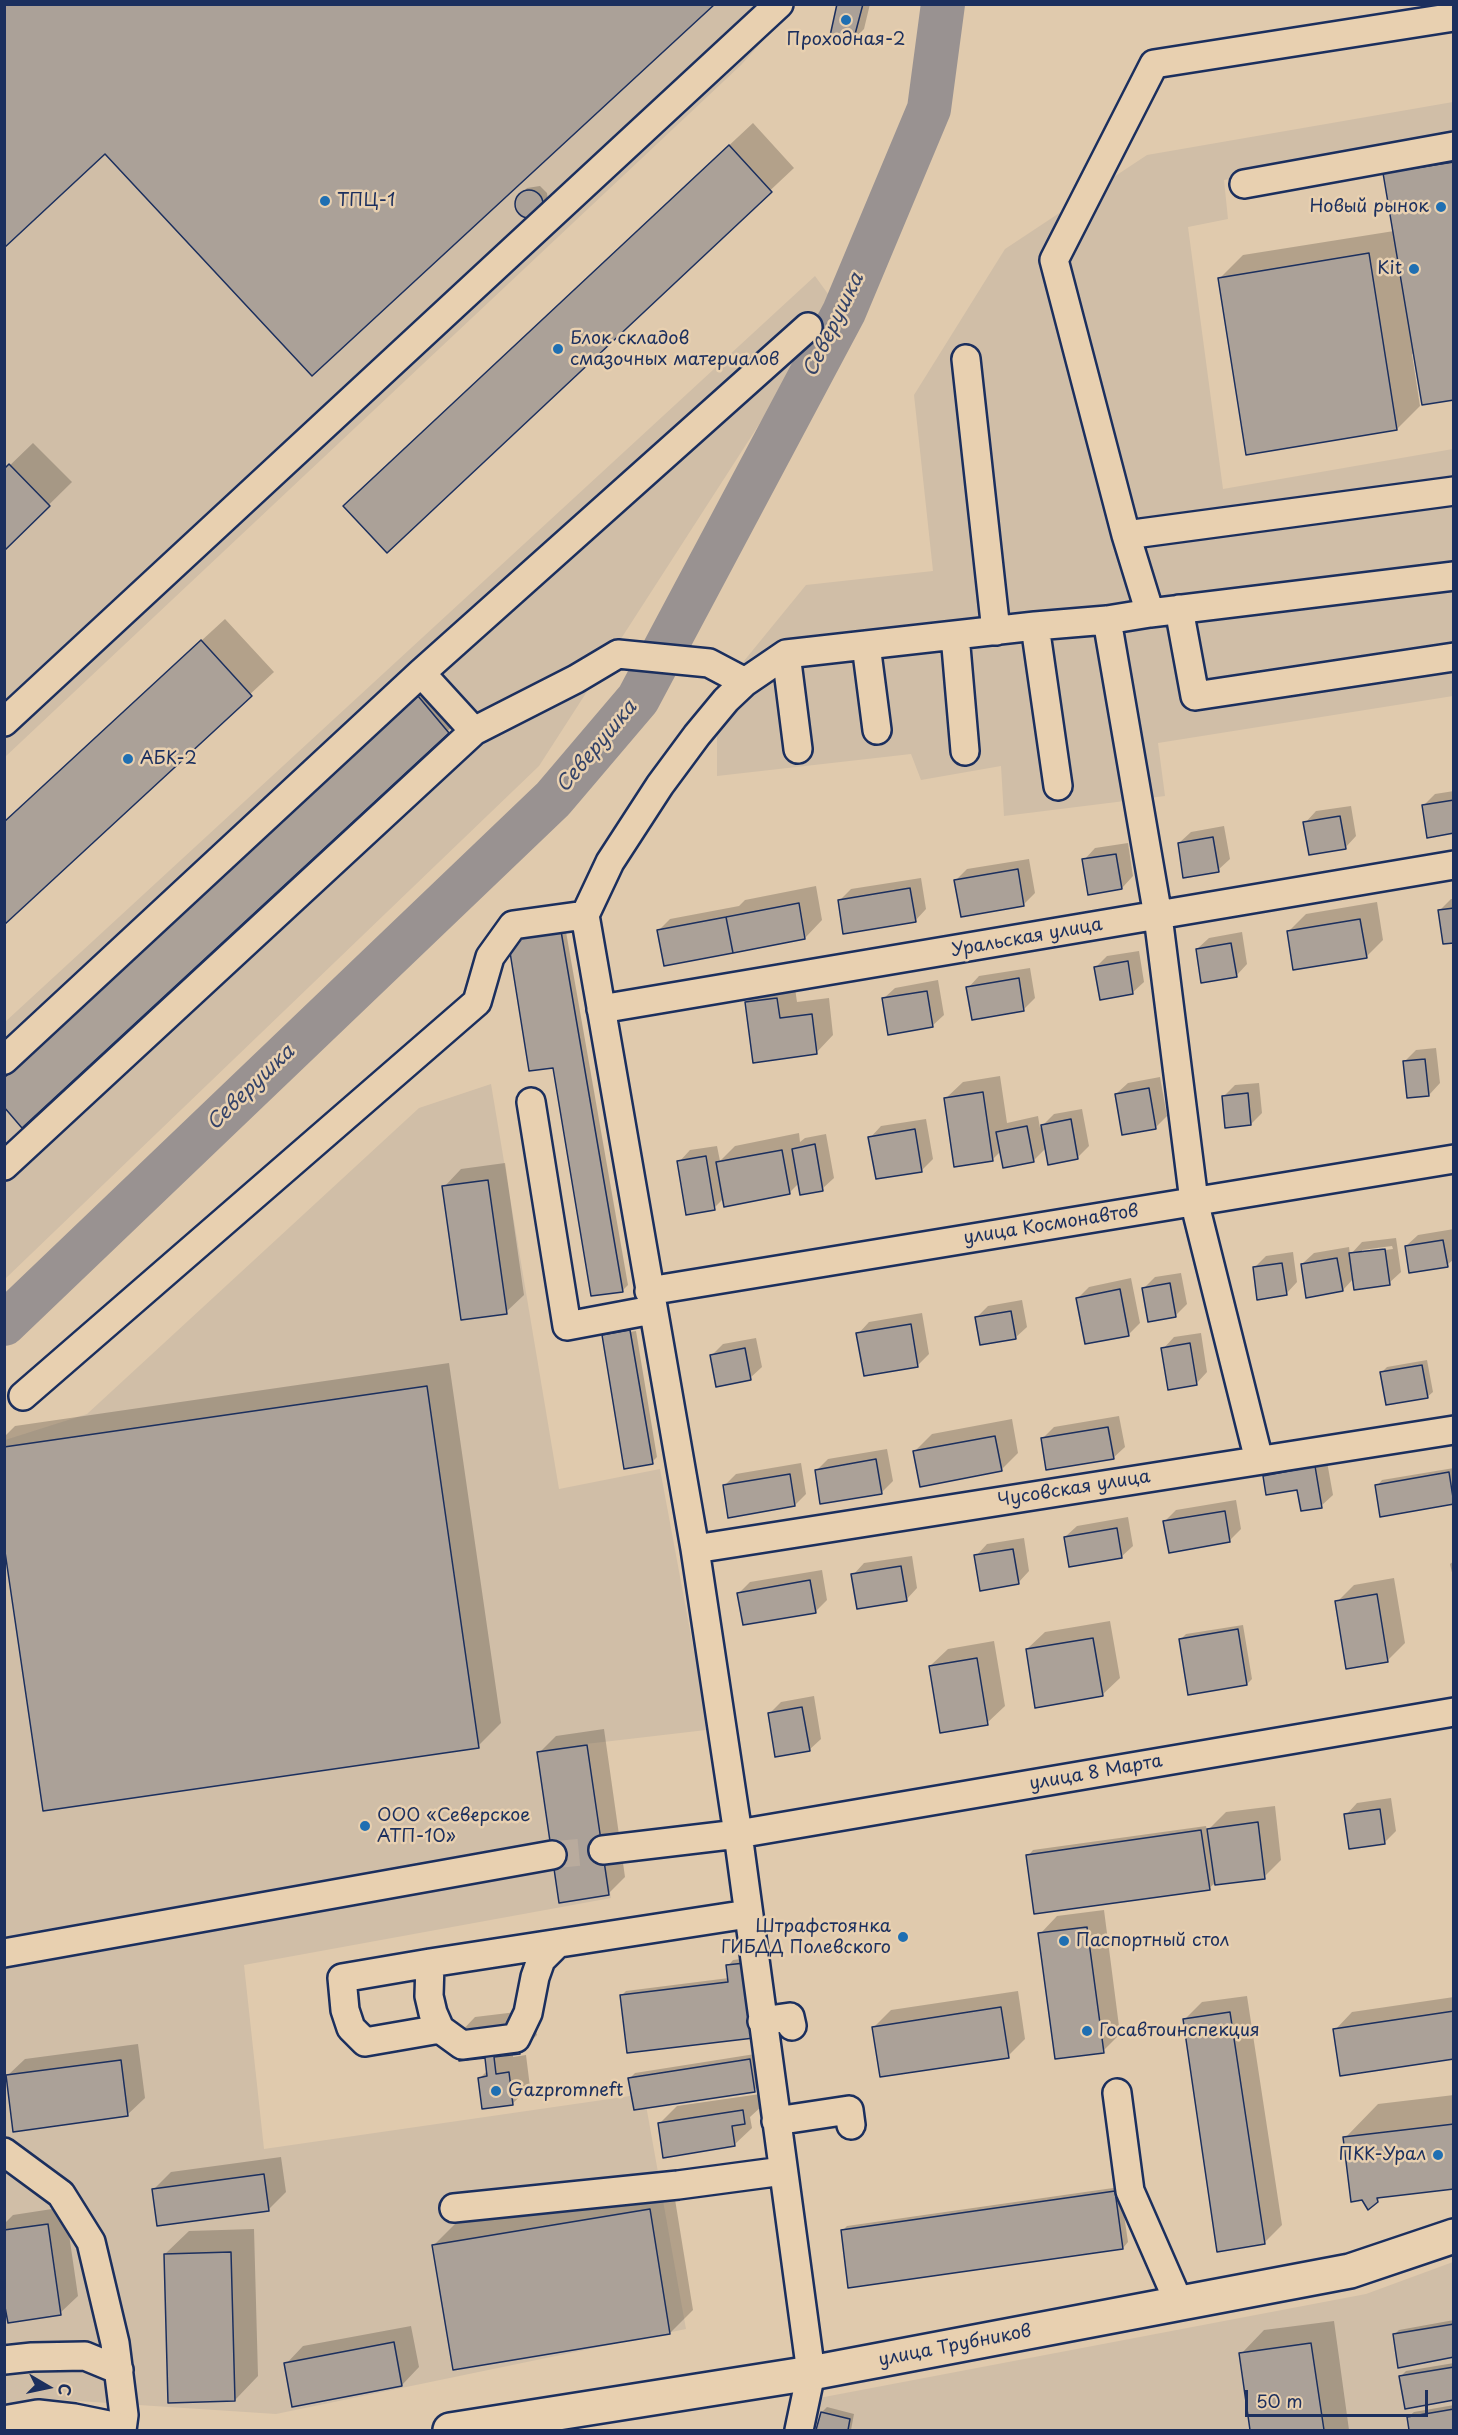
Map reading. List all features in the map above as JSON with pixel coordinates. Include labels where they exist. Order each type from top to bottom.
[{"type":"main road","name":"улица Трубников","points":[[450,2430],[811,2373],[1350,2271],[1454,2236]]},
{"type":"main road","points":[[4,2423],[38,2417],[120,2430]]},
{"type":"street","points":[[4,722],[779,4]]},
{"type":"street","points":[[1150,613],[1126,535],[1054,260],[1154,64],[1454,17]]},
{"type":"street","points":[[1244,184],[1454,146]]},
{"type":"street","points":[[4,1060],[421,672],[808,327]]},
{"type":"street","points":[[966,359],[996,630]]},
{"type":"street","points":[[1126,535],[1454,491]]},
{"type":"street","points":[[799,2430],[811,2373],[738,1834],[695,1550],[650,1301],[585,915],[610,862],[660,785],[697,735],[726,700],[745,682],[786,654],[1107,620],[1179,609],[1454,576]]},
{"type":"street","points":[[1179,609],[1195,696],[1454,657]]},
{"type":"street","points":[[1107,620],[1158,916],[1194,1201],[1259,1460]]},
{"type":"street","points":[[1035,626],[1058,786]]},
{"type":"street","points":[[955,635],[965,751]]},
{"type":"street","points":[[866,645],[877,730]]},
{"type":"street","points":[[10,1151],[474,731],[576,679],[618,654],[709,663],[745,682]]},
{"type":"street","points":[[786,654],[798,748]]},
{"type":"street","points":[[421,672],[474,731]]},
{"type":"street","name":"Уральская улица","points":[[601,1009],[1454,865]]},
{"type":"street","points":[[23,1396],[477,1002],[490,957],[513,925],[585,915]]},
{"type":"street","name":"улица Космонавтов","points":[[531,1102],[567,1326],[650,1301],[1194,1201],[1454,1159]]},
{"type":"street","name":"Чусовская улица","points":[[695,1550],[1454,1430]]},
{"type":"street","name":"улица 8 Марта","points":[[603,1850],[738,1834],[1454,1712]]},
{"type":"street","points":[[4,1953],[552,1856]]},
{"type":"street","points":[[440,2029],[365,2042],[351,2028],[342,1994],[342,1978],[748,1914]]},
{"type":"street","points":[[430,1963],[429,1996],[440,2029],[462,2044],[516,2038],[528,2013],[541,1960],[557,1944]]},
{"type":"street","points":[[762,2021],[790,2017],[792,2026]]},
{"type":"street","points":[[1117,2094],[1130,2191],[1179,2303]]},
{"type":"street","points":[[776,2121],[849,2110],[852,2125]]},
{"type":"street","points":[[4,2152],[61,2194],[91,2242],[115,2343],[124,2415],[120,2430]]},
{"type":"street","points":[[454,2208],[678,2185],[783,2171]]},
{"type":"street","points":[[4,2344],[32,2356]]},
{"type":"street","points":[[4,2360],[32,2356],[84,2356],[119,2370]]},
{"type":"shaded area","points":[[5,5],[795,5],[741,65],[5,757]]},
{"type":"shaded area","points":[[1453,102],[1453,138],[1224,180],[1228,219],[1188,227],[1223,489],[1453,449],[1453,696],[1158,743],[1165,796],[1004,816],[1001,766],[921,780],[911,754],[717,776],[717,694],[806,585],[933,571],[914,395],[1005,249],[1147,155]]},
{"type":"shaded area","points":[[815,276],[836,305],[539,766],[5,1279],[5,1022]]},
{"type":"shaded area","points":[[491,1084],[559,1489],[660,1469],[697,1668],[706,1730],[586,1744],[611,1898],[244,1965],[264,2149],[644,2094],[686,2329],[276,2414],[47,2399],[5,2407],[5,1440],[87,1414],[419,1108]]},
{"type":"shaded area","points":[[1453,2262],[1453,2430],[810,2430],[819,2398],[1366,2294]]},
{"type":"building","name":"ТПЦ-1","points":[[4,4],[715,4],[312,376],[105,154],[4,248]]},
{"type":"building","name":"Проходная-2","points":[[837,4],[863,4],[853,42],[830,36]]},
{"type":"building","name":"Блок складов смазочных материалов","points":[[729,145],[772,192],[387,553],[343,506]]},
{"type":"building","points":[[1454,162],[1454,400],[1422,405],[1383,173]]},
{"type":"building","points":[[529,190],[539,194],[543,204],[539,214],[529,218],[519,214],[515,204],[519,194]]},
{"type":"building","points":[[1369,253],[1397,430],[1246,455],[1218,278]]},
{"type":"building","points":[[9,464],[50,506],[4,551],[4,469]]},
{"type":"building","name":"АБК-2","points":[[201,640],[252,696],[4,925],[4,822]]},
{"type":"building","points":[[418,696],[449,733],[22,1128],[4,1107],[4,1078]]},
{"type":"building","points":[[1454,800],[1454,833],[1427,838],[1422,805]]},
{"type":"building","points":[[1340,816],[1346,849],[1309,855],[1303,822]]},
{"type":"building","points":[[1213,837],[1219,872],[1183,878],[1178,843]]},
{"type":"building","points":[[1116,854],[1122,889],[1088,895],[1082,859]]},
{"type":"building","points":[[1018,869],[1024,906],[961,917],[954,880]]},
{"type":"building","points":[[910,888],[916,922],[843,934],[838,900]]},
{"type":"building","points":[[799,903],[805,939],[733,953],[726,917]]},
{"type":"building","points":[[1454,908],[1454,943],[1443,944],[1438,910]]},
{"type":"building","points":[[726,917],[733,953],[664,966],[657,930]]},
{"type":"building","points":[[1360,919],[1367,958],[1293,970],[1287,931]]},
{"type":"building","points":[[561,931],[623,1292],[591,1296],[553,1068],[529,1071],[509,946],[516,935]]},
{"type":"building","points":[[1231,943],[1237,977],[1201,983],[1196,949]]},
{"type":"building","points":[[1128,961],[1133,994],[1100,1000],[1094,967]]},
{"type":"building","points":[[1019,978],[1024,1011],[972,1020],[966,987]]},
{"type":"building","points":[[927,991],[933,1027],[888,1035],[882,998]]},
{"type":"building","points":[[777,998],[780,1018],[812,1014],[817,1054],[753,1063],[745,1002]]},
{"type":"building","points":[[1425,1059],[1429,1096],[1407,1098],[1403,1061]]},
{"type":"building","points":[[1149,1088],[1156,1129],[1122,1135],[1115,1094]]},
{"type":"building","points":[[983,1092],[993,1161],[954,1167],[944,1098]]},
{"type":"building","points":[[1248,1093],[1251,1125],[1225,1128],[1222,1096]]},
{"type":"building","points":[[1071,1119],[1078,1159],[1048,1165],[1041,1125]]},
{"type":"building","points":[[1027,1126],[1034,1162],[1003,1168],[996,1132]]},
{"type":"building","points":[[915,1129],[922,1172],[876,1179],[868,1137]]},
{"type":"building","points":[[815,1144],[823,1191],[800,1195],[792,1149]]},
{"type":"building","points":[[782,1150],[790,1194],[724,1207],[716,1162]]},
{"type":"building","points":[[706,1156],[715,1210],[686,1215],[677,1161]]},
{"type":"building","points":[[488,1180],[507,1314],[461,1320],[442,1186]]},
{"type":"building","points":[[1443,1240],[1448,1267],[1409,1273],[1405,1246]]},
{"type":"building","points":[[1385,1249],[1390,1285],[1354,1290],[1349,1253]]},
{"type":"building","points":[[1337,1258],[1343,1291],[1306,1298],[1301,1264]]},
{"type":"building","points":[[1282,1263],[1287,1295],[1257,1300],[1253,1267]]},
{"type":"building","points":[[1170,1283],[1176,1317],[1148,1322],[1142,1288]]},
{"type":"building","points":[[1120,1289],[1129,1336],[1085,1344],[1076,1298]]},
{"type":"building","points":[[1011,1311],[1016,1339],[980,1345],[975,1317]]},
{"type":"building","points":[[911,1324],[918,1367],[864,1376],[856,1333]]},
{"type":"building","points":[[630,1330],[653,1464],[624,1469],[602,1335]]},
{"type":"building","points":[[1190,1343],[1197,1385],[1168,1390],[1161,1348]]},
{"type":"building","points":[[745,1348],[751,1380],[716,1387],[710,1355]]},
{"type":"building","points":[[1422,1365],[1428,1398],[1386,1405],[1380,1372]]},
{"type":"building","points":[[427,1386],[479,1748],[43,1811],[4,1545],[4,1447]]},
{"type":"building","points":[[1108,1427],[1114,1459],[1046,1470],[1041,1438]]},
{"type":"building","points":[[995,1436],[1002,1471],[920,1487],[913,1451]]},
{"type":"building","points":[[876,1459],[882,1494],[820,1504],[815,1470]]},
{"type":"building","points":[[1315,1466],[1322,1508],[1301,1511],[1297,1490],[1266,1495],[1263,1476]]},
{"type":"building","points":[[1449,1472],[1454,1504],[1380,1517],[1375,1485]]},
{"type":"building","points":[[790,1474],[795,1506],[728,1518],[723,1485]]},
{"type":"building","points":[[1225,1511],[1230,1542],[1169,1553],[1163,1521]]},
{"type":"building","points":[[1117,1528],[1122,1558],[1069,1567],[1064,1537]]},
{"type":"building","points":[[1013,1549],[1019,1584],[980,1591],[974,1555]]},
{"type":"building","points":[[901,1566],[907,1601],[857,1609],[851,1574]]},
{"type":"building","points":[[810,1580],[816,1613],[743,1625],[737,1593]]},
{"type":"building","points":[[1377,1594],[1388,1662],[1346,1669],[1335,1601]]},
{"type":"building","points":[[1238,1629],[1247,1685],[1188,1695],[1179,1639]]},
{"type":"building","points":[[1093,1638],[1103,1696],[1035,1708],[1026,1649]]},
{"type":"building","points":[[977,1658],[988,1725],[940,1733],[929,1666]]},
{"type":"building","points":[[802,1707],[810,1751],[775,1757],[768,1713]]},
{"type":"building","points":[[587,1745],[609,1895],[559,1903],[537,1752]]},
{"type":"building","points":[[1380,1809],[1385,1844],[1349,1849],[1344,1814]]},
{"type":"building","points":[[1258,1822],[1265,1879],[1215,1885],[1207,1829]]},
{"type":"building","points":[[1201,1830],[1210,1890],[1034,1914],[1026,1855]]},
{"type":"building","points":[[1087,1927],[1104,2053],[1055,2059],[1038,1933]]},
{"type":"building","points":[[745,1963],[754,2038],[627,2053],[620,1995],[728,1982],[726,1965]]},
{"type":"building","points":[[1001,2007],[1009,2058],[880,2077],[872,2027]]},
{"type":"building","points":[[1454,2011],[1454,2059],[1340,2076],[1333,2029]]},
{"type":"building","points":[[1230,2012],[1265,2244],[1217,2252],[1183,2019]]},
{"type":"building","points":[[516,2027],[520,2054],[494,2057],[496,2074],[509,2072],[513,2105],[482,2109],[478,2078],[487,2076],[485,2058],[459,2061],[456,2034]]},
{"type":"building","points":[[750,2059],[755,2092],[634,2110],[628,2078]]},
{"type":"building","points":[[121,2060],[128,2116],[13,2132],[6,2075]]},
{"type":"building","points":[[743,2110],[745,2124],[732,2126],[735,2146],[663,2158],[658,2123]]},
{"type":"building","points":[[1454,2124],[1454,2189],[1377,2198],[1378,2202],[1368,2210],[1362,2200],[1351,2202],[1343,2137]]},
{"type":"building","points":[[264,2174],[269,2211],[157,2226],[152,2189]]},
{"type":"building","points":[[1115,2191],[1123,2249],[848,2288],[841,2230]]},
{"type":"building","points":[[650,2209],[670,2334],[453,2370],[432,2245]]},
{"type":"building","points":[[48,2224],[61,2315],[8,2323],[4,2302],[4,2230]]},
{"type":"building","points":[[231,2252],[235,2401],[168,2403],[164,2254]]},
{"type":"building","points":[[1454,2324],[1454,2357],[1398,2368],[1393,2334]]},
{"type":"building","points":[[394,2342],[402,2386],[292,2407],[284,2363]]},
{"type":"building","points":[[1311,2343],[1324,2430],[1250,2430],[1239,2353]]},
{"type":"building","points":[[1454,2367],[1454,2400],[1405,2409],[1399,2376]]},
{"type":"building","points":[[1454,2409],[1454,2430],[1409,2430],[1407,2417]]},
{"type":"building","points":[[821,2412],[850,2419],[848,2430],[816,2430]]},
{"type":"waterway","name":"Северушка","points":[[4,1324],[553,799],[638,699],[844,312],[929,109],[943,4]]},
{"type":"tunnel","points":[[552,1855],[603,1850]]},
{"type":"place","name":"Проходная-2","points":[[846,20]]},
{"type":"place","name":"ТПЦ-1","points":[[325,201]]},
{"type":"place","name":"Новый рынок","points":[[1441,207]]},
{"type":"place","name":"Kit","points":[[1414,269]]},
{"type":"place","name":"Блок складов смазочных материалов","points":[[558,349]]},
{"type":"place","name":"АБК-2","points":[[128,759]]},
{"type":"place","name":"ООО «Северское АТП-10»","points":[[365,1826]]},
{"type":"place","name":"Штрафстоянка ГИБДД Полевского","points":[[903,1937]]},
{"type":"place","name":"Паспортный стол","points":[[1064,1941]]},
{"type":"place","name":"Госавтоинспекция","points":[[1087,2031]]},
{"type":"place","name":"Gazpromneft","points":[[496,2091]]},
{"type":"place","name":"ПКК-Урал","points":[[1438,2155]]}]
